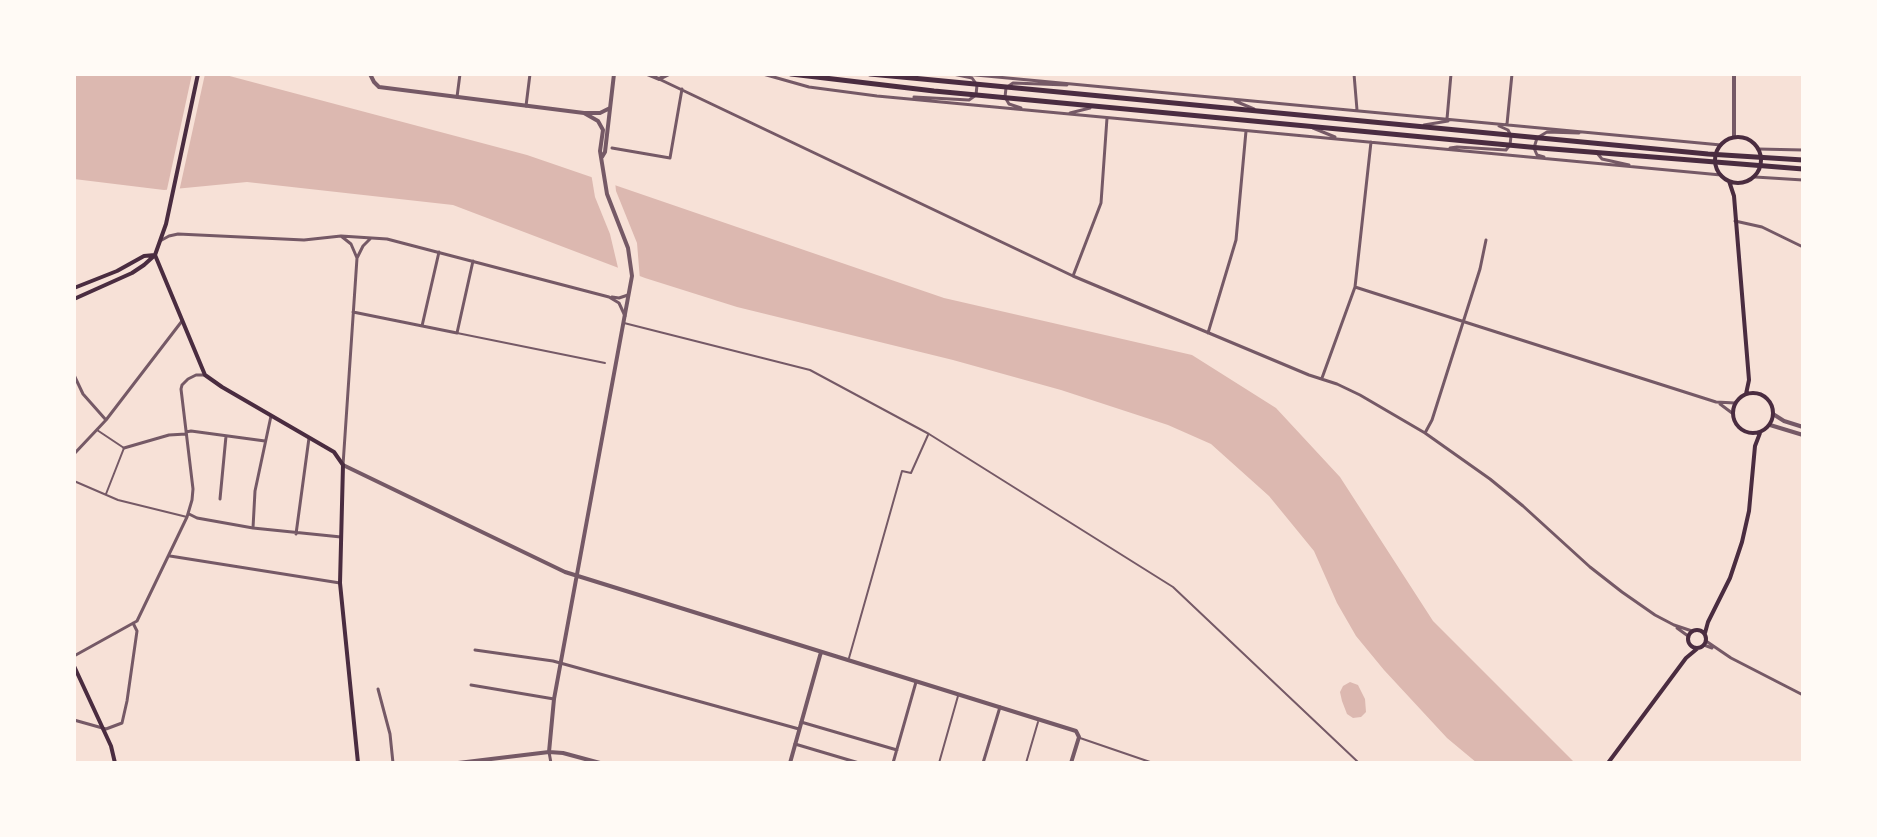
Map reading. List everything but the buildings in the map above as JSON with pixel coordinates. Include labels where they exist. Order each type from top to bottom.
[{"type":"highway","points":[[791,74],[976,95],[1534,148],[1803,169]]},
{"type":"highway","points":[[870,74],[1716,155],[1803,160]]},
{"type":"main road","points":[[74,299],[132,273],[155,255],[169,211],[198,74]]},
{"type":"main road","points":[[1734,137],[1746,138],[1758,149],[1761,158],[1755,177],[1741,183],[1729,181],[1721,175],[1716,163],[1721,145],[1734,137]]},
{"type":"main road","points":[[1729,181],[1734,196],[1749,380],[1746,394]]},
{"type":"main road","points":[[1734,196],[1741,183]]},
{"type":"main road","points":[[74,288],[148,255],[155,255]]},
{"type":"main road","points":[[155,255],[205,375],[334,452],[343,465],[340,583],[358,763]]},
{"type":"main road","points":[[1749,380],[1755,393]]},
{"type":"main road","points":[[1686,658],[1691,645],[1690,634],[1702,631],[1730,578],[1749,511],[1755,446],[1760,433],[1770,425],[1773,414],[1767,399],[1755,393],[1746,394],[1735,403],[1732,413],[1742,431],[1760,433]]},
{"type":"main road","points":[[1750,434],[1755,446]]},
{"type":"main road","points":[[1608,763],[1686,658],[1705,643],[1702,631]]},
{"type":"main road","points":[[1691,645],[1698,648]]},
{"type":"main road","points":[[74,666],[114,753],[115,763]]},
{"type":"street","points":[[370,74],[379,87],[584,113],[600,113],[610,108]]},
{"type":"street","points":[[457,97],[460,74]]},
{"type":"street","points":[[526,106],[530,74]]},
{"type":"street","points":[[647,74],[1073,276],[1371,400],[1457,454],[1622,592],[1690,634]]},
{"type":"street","points":[[659,79],[669,74],[673,83],[680,88]]},
{"type":"street","points":[[763,74],[809,87],[894,97],[1721,175]]},
{"type":"street","points":[[878,75],[885,74]]},
{"type":"street","points":[[894,97],[969,100],[976,95],[977,85],[972,78],[953,74]]},
{"type":"street","points":[[965,74],[1721,145]]},
{"type":"street","points":[[1354,74],[1357,111]]},
{"type":"street","points":[[1447,119],[1451,74]]},
{"type":"street","points":[[1507,124],[1512,74]]},
{"type":"street","points":[[1734,74],[1734,137]]},
{"type":"street","points":[[602,157],[615,76]]},
{"type":"street","points":[[1024,110],[1009,104],[1005,97],[1006,88],[1013,83],[1103,86]]},
{"type":"street","points":[[612,148],[670,158],[680,88]]},
{"type":"street","points":[[1231,99],[1261,112]]},
{"type":"street","points":[[1067,114],[1096,106]]},
{"type":"street","points":[[551,763],[549,752],[554,699],[632,268],[628,248],[607,194],[600,151],[603,130],[598,121],[584,113]]},
{"type":"street","points":[[1073,276],[1101,203],[1107,118]]},
{"type":"street","points":[[1414,126],[1456,120]]},
{"type":"street","points":[[1444,149],[1506,150],[1511,136],[1508,130],[1496,124]]},
{"type":"street","points":[[1305,125],[1341,140]]},
{"type":"street","points":[[1208,333],[1236,240],[1246,131]]},
{"type":"street","points":[[1553,160],[1537,155],[1534,148],[1537,138],[1547,132],[1603,134]]},
{"type":"street","points":[[1322,378],[1355,287],[1371,142]]},
{"type":"street","points":[[1758,149],[1803,150]]},
{"type":"street","points":[[1597,153],[1602,159],[1641,168]]},
{"type":"street","points":[[1755,177],[1803,180]]},
{"type":"street","points":[[1735,221],[1762,227],[1803,247]]},
{"type":"street","points":[[160,241],[178,234],[304,240],[372,237],[609,297],[619,298],[629,294]]},
{"type":"street","points":[[341,236],[351,244],[357,258]]},
{"type":"street","points":[[372,237],[357,258],[343,465],[561,571],[1076,731],[1079,737],[1071,763]]},
{"type":"street","points":[[1425,433],[1432,420],[1480,269],[1486,240]]},
{"type":"street","points":[[422,327],[439,252]]},
{"type":"street","points":[[457,333],[473,261]]},
{"type":"street","points":[[1355,287],[1720,404],[1732,413]]},
{"type":"street","points":[[609,297],[619,303],[625,320]]},
{"type":"street","points":[[353,312],[605,363]]},
{"type":"street","points":[[74,454],[106,420],[182,320]]},
{"type":"street","points":[[625,320],[810,370],[929,434],[1173,587],[1359,763]]},
{"type":"street","points":[[74,375],[83,394],[106,420]]},
{"type":"street","points":[[74,656],[140,617],[188,516],[193,489],[182,385],[192,376],[205,375]]},
{"type":"street","points":[[1720,404],[1735,403]]},
{"type":"street","points":[[1773,414],[1803,427]]},
{"type":"street","points":[[253,528],[255,491],[271,416]]},
{"type":"street","points":[[1770,425],[1803,435]]},
{"type":"street","points":[[97,430],[124,448],[191,431],[265,441]]},
{"type":"street","points":[[848,661],[902,471],[911,473],[929,434]]},
{"type":"street","points":[[220,499],[226,436]]},
{"type":"street","points":[[296,534],[309,438]]},
{"type":"street","points":[[106,495],[124,448]]},
{"type":"street","points":[[74,481],[118,500],[197,518],[296,534],[341,537]]},
{"type":"street","points":[[169,556],[340,583]]},
{"type":"street","points":[[74,720],[103,728],[122,723],[137,631],[133,623]]},
{"type":"street","points":[[1705,643],[1803,695]]},
{"type":"street","points":[[475,650],[561,664],[799,729]]},
{"type":"street","points":[[790,763],[821,652]]},
{"type":"street","points":[[893,763],[916,682]]},
{"type":"street","points":[[471,685],[554,699]]},
{"type":"street","points":[[378,689],[390,734],[393,763]]},
{"type":"street","points":[[939,763],[959,695]]},
{"type":"street","points":[[983,763],[1000,707]]},
{"type":"street","points":[[1026,763],[1039,719]]},
{"type":"street","points":[[801,722],[897,750]]},
{"type":"street","points":[[1079,737],[1153,763]]},
{"type":"street","points":[[795,744],[859,763]]},
{"type":"street","points":[[458,763],[549,752],[600,763]]},
{"type":"shaded area","points":[[74,74],[222,74],[527,155],[944,298],[1192,355],[1276,408],[1340,477],[1433,621],[1575,763],[1477,763],[1447,738],[1356,636],[1337,603],[1314,551],[1269,496],[1211,444],[1168,425],[1061,390],[737,307],[645,278],[453,205],[247,182],[164,190],[74,179]]},
{"type":"shaded area","points":[[1350,682],[1358,685],[1365,699],[1366,712],[1361,717],[1353,718],[1347,714],[1342,701],[1340,692]]},
{"type":"pier","points":[[192,74],[205,74],[179,192],[166,194]]},
{"type":"pier","points":[[591,173],[615,181],[616,191],[637,243],[640,280],[619,272],[610,234],[595,197]]}]
